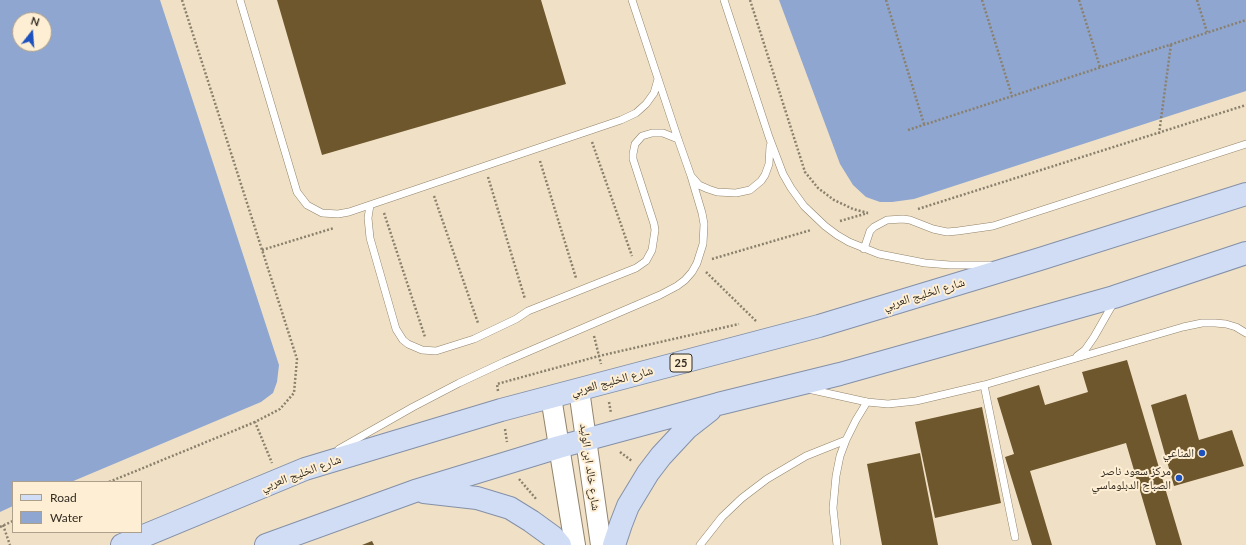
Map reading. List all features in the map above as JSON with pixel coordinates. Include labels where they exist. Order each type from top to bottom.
[{"type":"main road","name":"شارع الخليج العربي","points":[[122,545],[306,469],[393,441],[551,397],[819,326],[1040,260],[1246,194]]},
{"type":"main road","points":[[266,545],[414,491],[559,447],[718,404],[795,386],[1120,295],[1246,253]]},
{"type":"main road","name":"شارع خالد ابن الوليد","points":[[579,390],[602,545]]},
{"type":"main road","points":[[551,397],[575,545]]},
{"type":"main road","points":[[614,545],[620,524],[628,506],[648,473],[661,456],[687,428],[718,404]]},
{"type":"main road","points":[[414,491],[477,498],[510,508],[553,537],[560,545]]},
{"type":"lane","points":[[240,0],[294,183],[300,196],[307,205],[330,214],[349,212],[621,120],[636,113],[650,99],[658,78]]},
{"type":"lane","points":[[306,469],[413,407],[459,383],[660,295],[685,280],[697,264],[703,244],[704,224],[691,176],[632,0]]},
{"type":"lane","points":[[724,0],[769,137],[783,174],[804,206],[825,226],[849,242],[900,259],[950,265],[1002,264],[1040,260]]},
{"type":"lane","points":[[370,205],[368,218],[370,238],[396,329],[403,340],[408,344],[422,350],[430,351],[446,348],[482,335],[516,319],[528,311],[636,268],[646,261],[652,250],[655,234],[654,224],[633,159],[635,144],[642,136],[652,133],[663,133],[678,139]]},
{"type":"lane","points":[[691,176],[699,185],[708,190],[736,193],[750,190],[761,181],[768,168],[770,156],[769,137]]},
{"type":"lane","points":[[864,248],[870,231],[874,226],[887,220],[910,220],[933,229],[947,232],[993,226],[1246,144]]},
{"type":"lane","points":[[1074,359],[1085,350],[1108,311],[1120,295]]},
{"type":"lane","points":[[795,386],[867,402],[888,404],[916,401],[984,385],[1202,323],[1226,324],[1236,327],[1246,333]]},
{"type":"lane","points":[[984,385],[1015,537]]},
{"type":"lane","points":[[837,545],[834,508],[836,476],[840,456],[856,420],[867,402]]},
{"type":"lane","points":[[700,545],[722,517],[742,498],[767,480],[806,456],[846,440]]},
{"type":"path","points":[[111,481],[256,422],[280,410],[294,393],[297,359],[182,0]]},
{"type":"path","points":[[750,0],[805,172],[818,188],[834,200],[853,209],[873,214]]},
{"type":"path","points":[[886,0],[924,124]]},
{"type":"path","points":[[982,0],[1012,96]]},
{"type":"path","points":[[1079,0],[1100,67]]},
{"type":"path","points":[[1197,0],[1207,32]]},
{"type":"path","points":[[908,130],[1246,20]]},
{"type":"path","points":[[1159,134],[1171,44]]},
{"type":"path","points":[[914,211],[1246,105]]},
{"type":"path","points":[[588,131],[636,268]]},
{"type":"path","points":[[536,149],[580,290]]},
{"type":"path","points":[[484,166],[528,311]]},
{"type":"path","points":[[430,184],[482,335]]},
{"type":"path","points":[[380,201],[430,351]]},
{"type":"path","points":[[749,322],[756,320],[697,264],[868,213]]},
{"type":"path","points":[[262,250],[338,227]]},
{"type":"path","points":[[599,356],[741,324]]},
{"type":"path","points":[[256,422],[278,480]]},
{"type":"path","points":[[10,545],[2,526],[12,521]]},
{"type":"water","points":[[0,0],[160,0],[279,365],[277,382],[273,393],[261,402],[73,481],[12,481],[12,506],[0,512]]},
{"type":"water","points":[[779,0],[1246,0],[1246,91],[914,199],[880,202],[866,197],[853,185],[840,164]]},
{"type":"building","points":[[277,0],[541,0],[566,84],[322,155]]},
{"type":"building","points":[[1127,360],[1182,545],[1156,545],[1126,443],[1030,471],[1052,545],[1032,545],[1005,457],[1014,454],[997,398],[1039,385],[1045,405],[1088,392],[1082,372]]},
{"type":"building","name":"المناعي","points":[[1186,394],[1199,440],[1232,430],[1244,466],[1174,486],[1151,405]]},
{"type":"building","points":[[982,407],[1001,503],[935,518],[915,422]]},
{"type":"building","points":[[920,453],[938,545],[882,545],[867,464]]},
{"type":"building","points":[[372,541],[374,545],[362,545]]},
{"type":"place","name":"المناعي","points":[[1202,453]]},
{"type":"place","name":"مركز سعود ناصر الصباح الدبلوماسي","points":[[1179,478]]}]
